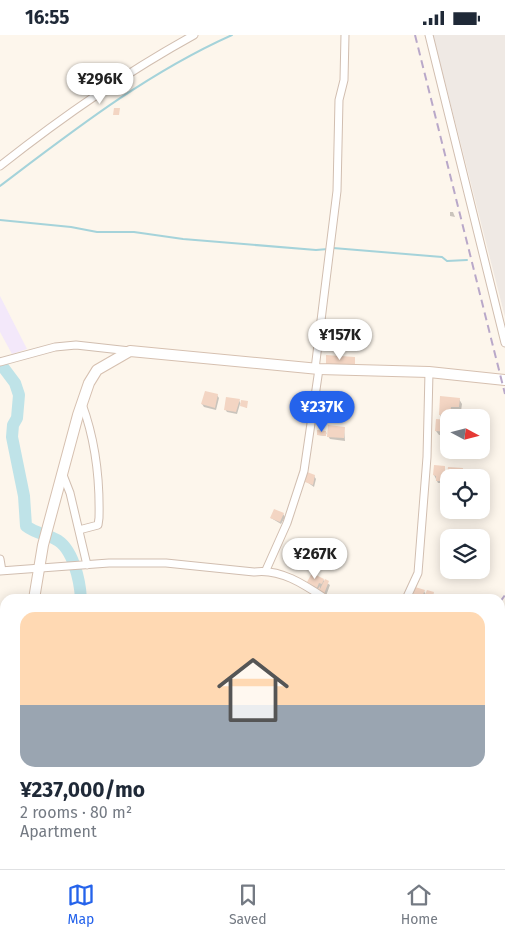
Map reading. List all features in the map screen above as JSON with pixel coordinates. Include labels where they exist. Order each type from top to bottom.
[{"type":"street","points":[[0,166],[52,125],[137,67],[194,35]]},
{"type":"street","points":[[266,570],[290,514],[304,471],[337,191],[339,100],[344,80],[345,35]]},
{"type":"street","points":[[429,35],[505,343]]},
{"type":"street","points":[[0,362],[55,347],[76,345],[317,369],[429,372],[505,380]]},
{"type":"street","points":[[34,594],[37,569],[89,383],[97,370],[130,351]]},
{"type":"street","points":[[408,594],[418,573],[427,457],[429,372]]},
{"type":"street","points":[[79,530],[98,525],[99,499],[94,443],[82,404]]},
{"type":"street","points":[[63,475],[87,565]]},
{"type":"street","points":[[0,559],[1,571],[87,565],[166,563],[254,572],[266,570],[300,582],[318,594]]},
{"type":"shaded area","points":[[433,35],[505,35],[505,317]]},
{"type":"shaded area","points":[[0,296],[27,349],[12,354],[0,332]]},
{"type":"building","points":[[114,108],[120,108],[119,115],[113,115]]},
{"type":"building","points":[[326,355],[355,357],[355,366],[326,364]]},
{"type":"building","points":[[205,391],[218,394],[215,408],[201,404]]},
{"type":"building","points":[[440,396],[460,398],[459,407],[440,409],[439,415]]},
{"type":"building","points":[[226,397],[240,399],[236,412],[224,410]]},
{"type":"building","points":[[241,400],[248,401],[247,408],[240,406]]},
{"type":"building","points":[[436,419],[440,419],[440,431],[435,431]]},
{"type":"building","points":[[328,425],[345,427],[344,438],[327,437]]},
{"type":"building","points":[[317,430],[326,431],[326,436],[317,435]]},
{"type":"building","points":[[434,465],[445,466],[445,469],[440,469],[440,481],[436,481],[436,476],[433,475]]},
{"type":"building","points":[[448,467],[463,468],[463,469],[448,469]]},
{"type":"building","points":[[307,472],[315,475],[313,485],[305,482]]},
{"type":"building","points":[[274,509],[284,513],[280,522],[270,518]]},
{"type":"building","points":[[312,573],[324,579],[317,588],[307,582]]},
{"type":"building","points":[[325,579],[329,581],[324,594],[317,590],[320,586],[320,589]]},
{"type":"building","points":[[415,587],[425,590],[423,594],[413,594]]},
{"type":"building","points":[[427,590],[434,592],[433,594],[425,594]]},
{"type":"waterway","points":[[0,186],[141,85],[170,67],[232,35]]},
{"type":"waterway","points":[[0,220],[71,227],[97,232],[134,232],[183,239],[316,250],[328,249]]},
{"type":"waterway","points":[[333,248],[442,257],[447,261],[467,260]]},
{"type":"waterway","points":[[0,363],[15,383],[19,395],[17,418],[13,425],[12,437],[24,496],[26,526],[55,539],[67,549],[77,574],[80,594]]},
{"type":"railway","points":[[415,35],[505,394]]}]
